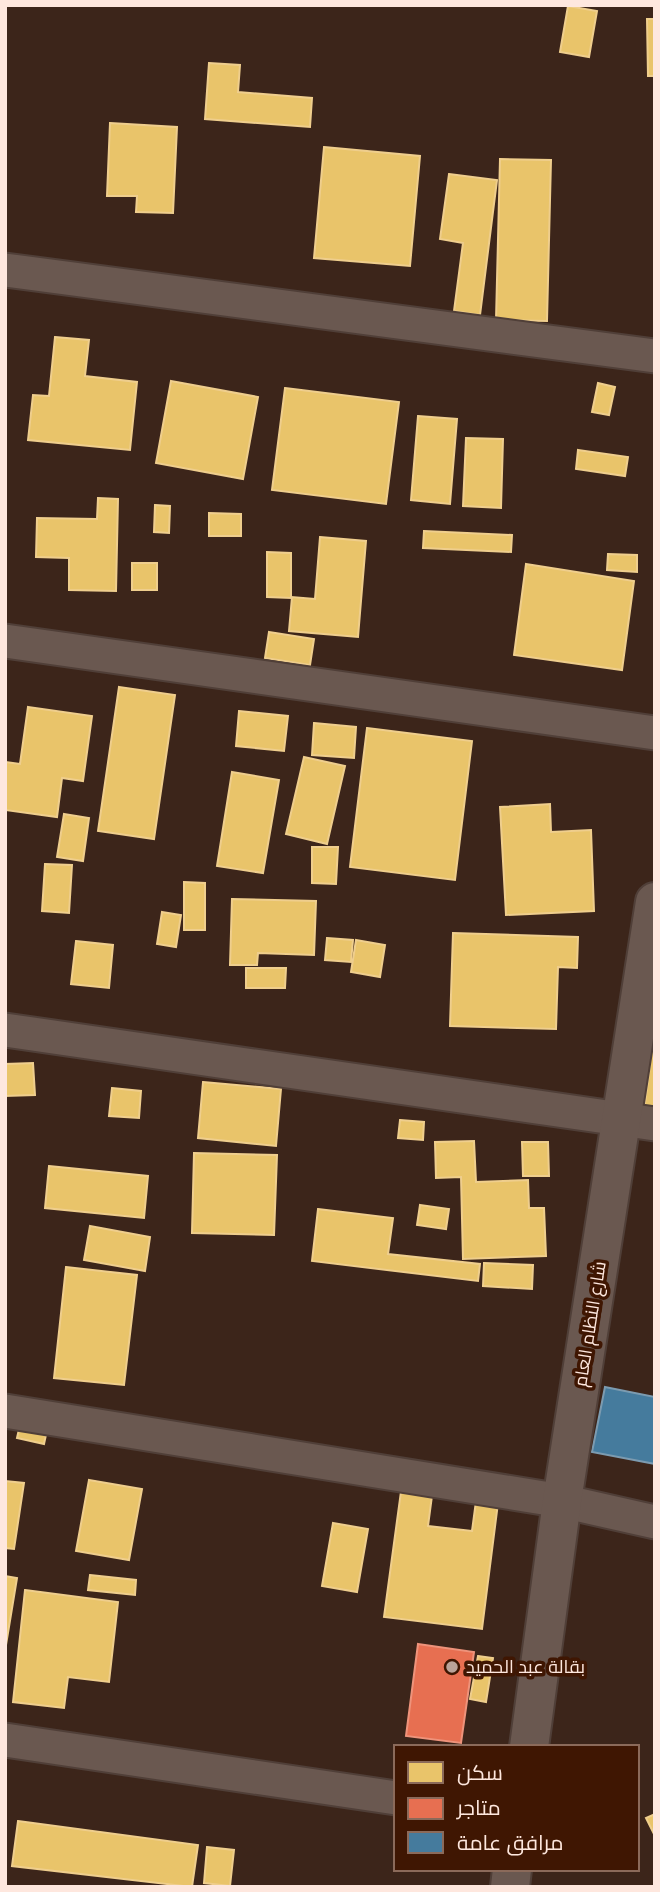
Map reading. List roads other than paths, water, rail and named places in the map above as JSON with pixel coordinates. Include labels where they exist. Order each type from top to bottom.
[{"type":"street","points":[[5,270],[655,356]]},
{"type":"street","points":[[5,641],[655,733]]},
{"type":"street","name":"شارع النظام العام","points":[[529,1745],[562,1501],[639,1121],[655,902]]},
{"type":"street","points":[[5,1030],[639,1121]]},
{"type":"street","points":[[5,1411],[562,1501],[655,1522]]},
{"type":"street","points":[[5,1740],[394,1798]]},
{"type":"place","name":"بقالة عبد الحميد","points":[[452,1667]]}]
